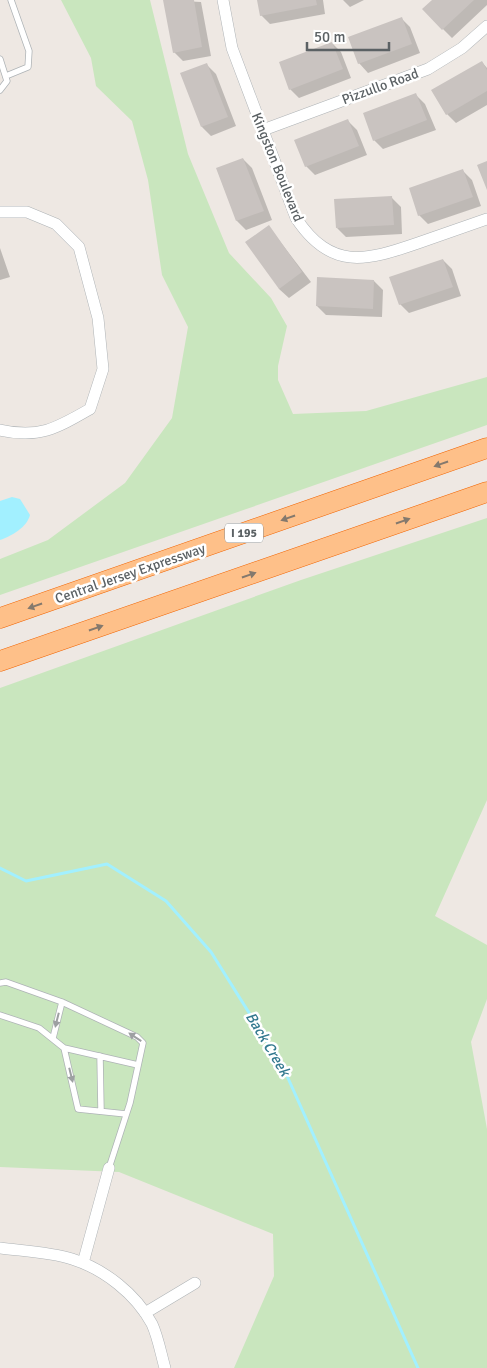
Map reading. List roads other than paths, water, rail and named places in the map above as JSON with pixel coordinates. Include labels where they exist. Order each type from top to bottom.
[{"type":"highway","name":"Central Jersey Expressway","points":[[0,618],[487,448]]},
{"type":"highway","points":[[0,661],[487,492]]},
{"type":"street","name":"Kingston Boulevard","points":[[224,0],[232,48],[296,218],[314,240],[339,254],[352,257],[379,256],[487,219]]},
{"type":"street","name":"Pizzullo Road","points":[[263,130],[428,69],[462,48],[487,26]]},
{"type":"street","points":[[0,212],[27,212],[56,224],[79,247],[98,318],[103,369],[90,409],[55,429],[21,435],[0,430]]},
{"type":"street","points":[[82,1263],[109,1168]]},
{"type":"street","points":[[0,1248],[70,1259],[82,1263],[120,1286],[145,1313],[152,1325],[165,1368]]},
{"type":"street","points":[[145,1313],[195,1283]]},
{"type":"lane","points":[[6,76],[28,67],[29,51],[11,0]]},
{"type":"lane","points":[[0,59],[7,81],[0,90]]},
{"type":"lane","points":[[0,982],[6,982],[62,1002],[137,1037],[143,1043],[126,1114],[109,1168]]},
{"type":"lane","points":[[53,1038],[62,1002]]},
{"type":"lane","points":[[0,1015],[39,1028],[64,1048],[138,1065]]},
{"type":"lane","points":[[64,1048],[78,1109],[126,1114]]},
{"type":"lane","points":[[100,1056],[101,1110]]},
{"type":"water","points":[[12,497],[20,499],[30,515],[26,523],[18,530],[0,540],[0,501]]},
{"type":"waterway","name":"Back Creek","points":[[0,868],[26,881],[107,864],[166,901],[211,952],[283,1067],[418,1368]]}]
